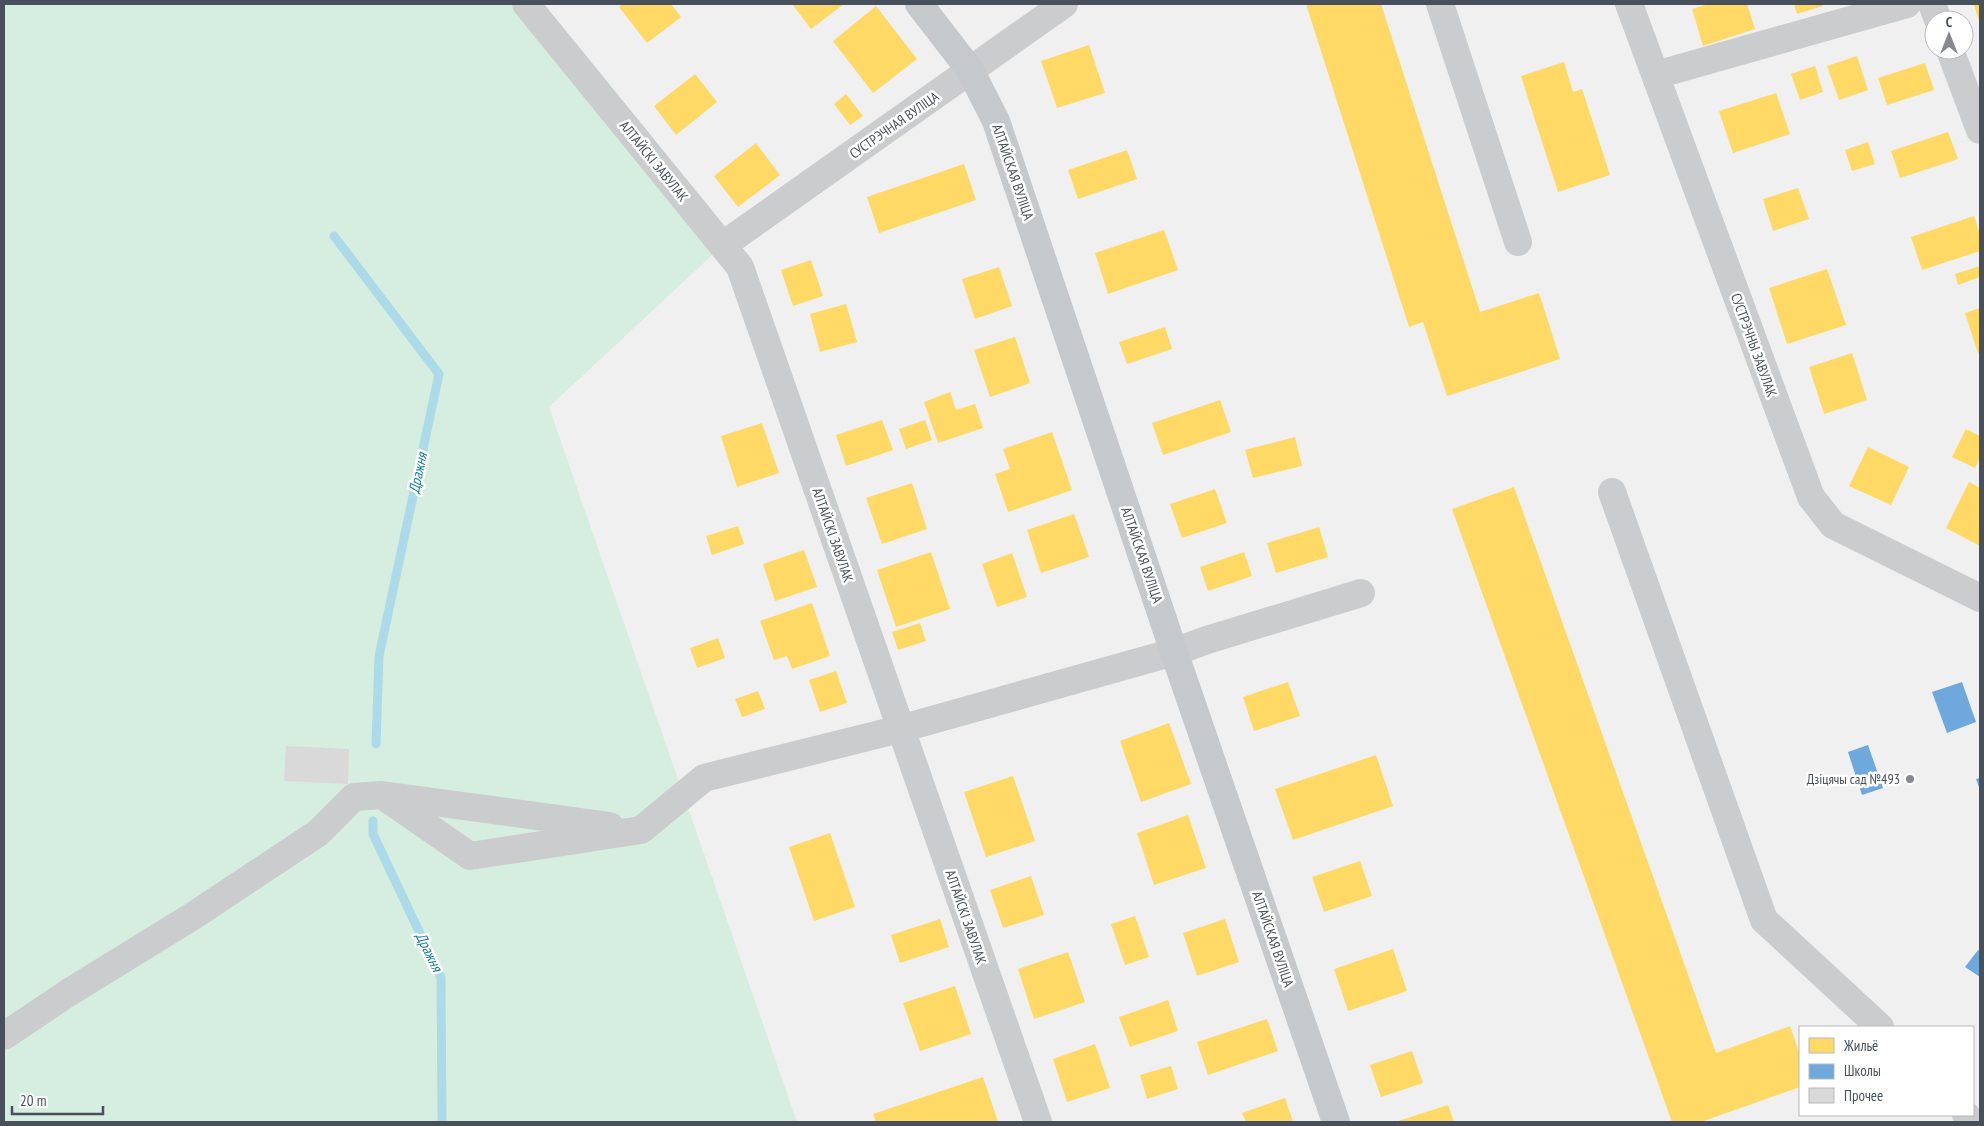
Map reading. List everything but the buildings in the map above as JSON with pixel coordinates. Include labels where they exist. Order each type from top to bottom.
[{"type":"main road","name":"АЛТАЙСКАЯ ВУЛІЦА","points":[[919,4],[970,70],[996,121],[1174,652],[1336,1122]]},
{"type":"street","name":"АЛТАЙСКІ ЗАВУЛАК","points":[[526,4],[740,267],[1038,1122]]},
{"type":"street","name":"СУСТРЭЧНАЯ ВУЛІЦА","points":[[723,245],[1064,4]]},
{"type":"street","points":[[1440,4],[1518,242]]},
{"type":"street","name":"СУСТРЭЧНЫ ЗАВУЛАК","points":[[1629,4],[1810,497],[1832,525],[1980,598]]},
{"type":"street","points":[[1656,75],[1906,4]]},
{"type":"street","points":[[1954,60],[1980,130]]},
{"type":"street","points":[[1612,492],[1764,920],[1879,1026]]},
{"type":"street","points":[[382,796],[470,856],[642,830],[704,778],[900,729],[1153,656],[1174,652],[1207,640],[1361,593]]},
{"type":"street","points":[[4,1036],[68,993],[193,916],[318,833],[354,796],[382,796],[642,830]]},
{"type":"green space","points":[[4,4],[528,4],[723,245],[549,407],[797,1122],[4,1122]]},
{"type":"waterway","name":"Дражня","points":[[334,236],[439,374],[379,656],[376,744]]},
{"type":"waterway","name":"Дражня","points":[[373,821],[373,834],[441,978],[442,1122]]},
{"type":"place","name":"Дзіцячы сад №493","points":[[1910,779]]}]
